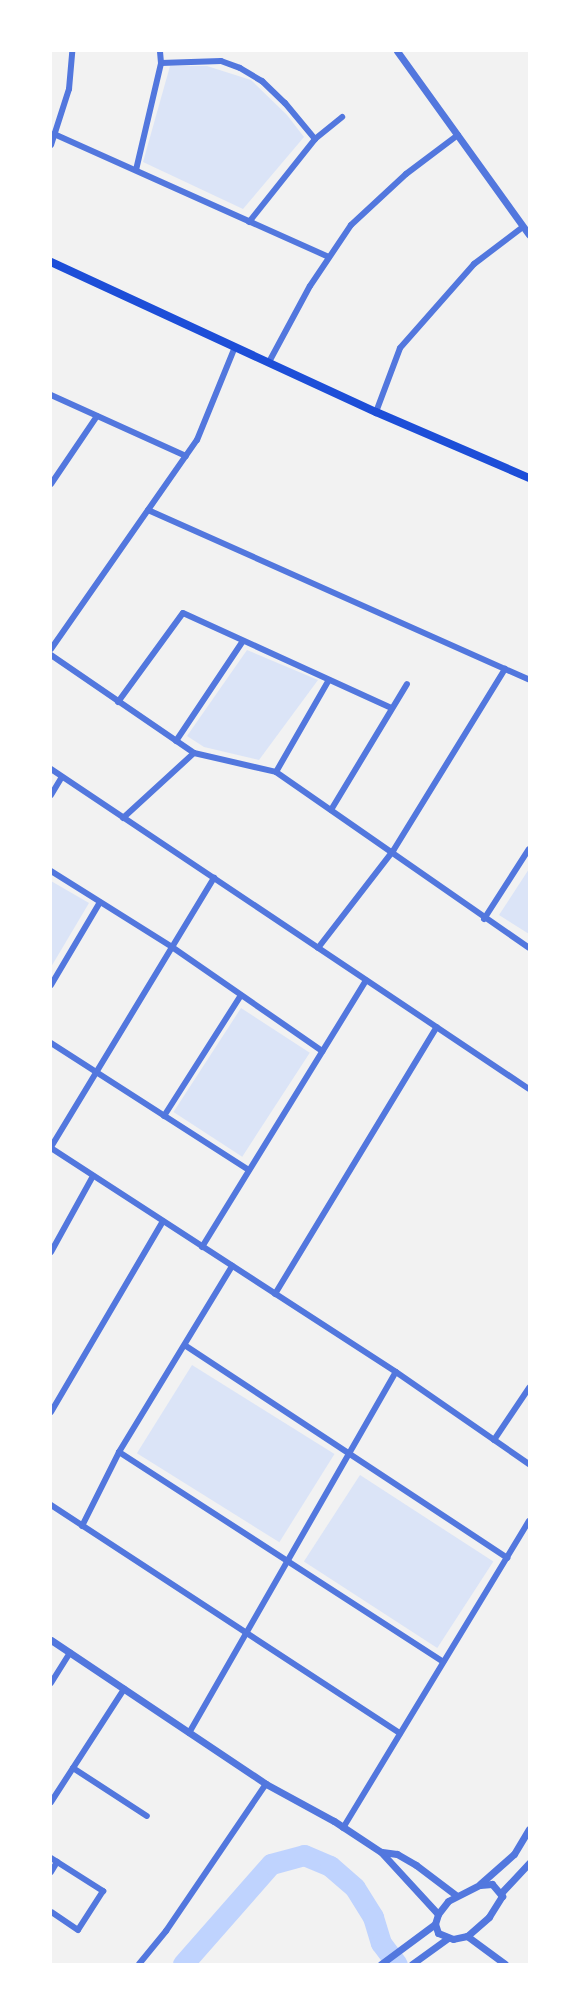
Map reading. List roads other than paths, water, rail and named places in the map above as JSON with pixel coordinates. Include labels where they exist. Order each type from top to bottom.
[{"type":"main road","points":[[51,262],[376,412],[529,478]]},
{"type":"street","points":[[51,145],[69,89],[72,51]]},
{"type":"street","points":[[136,170],[161,63],[160,51]]},
{"type":"street","points":[[397,51],[529,235]]},
{"type":"street","points":[[161,63],[221,61],[240,68],[262,81],[314,139]]},
{"type":"street","points":[[249,222],[314,139],[342,117]]},
{"type":"street","points":[[54,134],[329,257]]},
{"type":"street","points":[[269,362],[310,286],[351,225],[405,174],[458,135]]},
{"type":"street","points":[[376,412],[400,348],[474,264],[523,227]]},
{"type":"street","points":[[51,649],[197,440],[234,346]]},
{"type":"street","points":[[51,395],[186,456]]},
{"type":"street","points":[[51,484],[97,416]]},
{"type":"street","points":[[148,510],[529,680]]},
{"type":"street","points":[[118,702],[183,613],[391,708]]},
{"type":"street","points":[[176,741],[243,641]]},
{"type":"street","points":[[51,655],[194,753],[276,772],[529,948]]},
{"type":"street","points":[[318,948],[393,851],[505,669]]},
{"type":"street","points":[[276,772],[329,680]]},
{"type":"street","points":[[331,810],[407,684]]},
{"type":"street","points":[[123,818],[194,753]]},
{"type":"street","points":[[51,769],[529,1089]]},
{"type":"street","points":[[51,795],[62,777]]},
{"type":"street","points":[[484,919],[529,849]]},
{"type":"street","points":[[51,871],[172,947],[322,1051]]},
{"type":"street","points":[[214,878],[51,1147],[396,1372],[529,1464]]},
{"type":"street","points":[[51,985],[100,902]]},
{"type":"street","points":[[202,1247],[366,980]]},
{"type":"street","points":[[164,1116],[241,995]]},
{"type":"street","points":[[275,1294],[437,1027]]},
{"type":"street","points":[[51,1043],[249,1170]]},
{"type":"street","points":[[51,1252],[93,1176]]},
{"type":"street","points":[[51,1412],[163,1221]]},
{"type":"street","points":[[82,1526],[119,1451],[186,1346],[232,1266]]},
{"type":"street","points":[[186,1346],[507,1558]]},
{"type":"street","points":[[189,1733],[396,1372]]},
{"type":"street","points":[[494,1440],[529,1388]]},
{"type":"street","points":[[119,1451],[443,1662]]},
{"type":"street","points":[[51,1505],[400,1732]]},
{"type":"street","points":[[343,1828],[529,1521]]},
{"type":"street","points":[[51,1640],[266,1784],[381,1852],[438,1914]]},
{"type":"street","points":[[51,1682],[70,1653]]},
{"type":"street","points":[[51,1802],[124,1689]]},
{"type":"street","points":[[73,1768],[147,1816]]},
{"type":"street","points":[[139,1964],[166,1931],[266,1784]]},
{"type":"street","points":[[448,1938],[438,1933],[435,1924],[438,1914],[457,1896],[480,1885],[513,1854],[529,1829]]},
{"type":"street","points":[[381,1852],[397,1854],[457,1896]]},
{"type":"street","points":[[51,1872],[54,1860],[103,1891],[78,1930],[51,1912]]},
{"type":"street","points":[[412,1964],[448,1938],[467,1936],[489,1917],[500,1903],[501,1893],[529,1863]]},
{"type":"street","points":[[480,1885],[492,1884],[501,1893]]},
{"type":"street","points":[[381,1964],[435,1924]]},
{"type":"street","points":[[467,1936],[505,1964]]},
{"type":"waterway","points":[[183,1964],[271,1864],[304,1855],[330,1866],[355,1888],[373,1917],[381,1943],[397,1964]]}]
